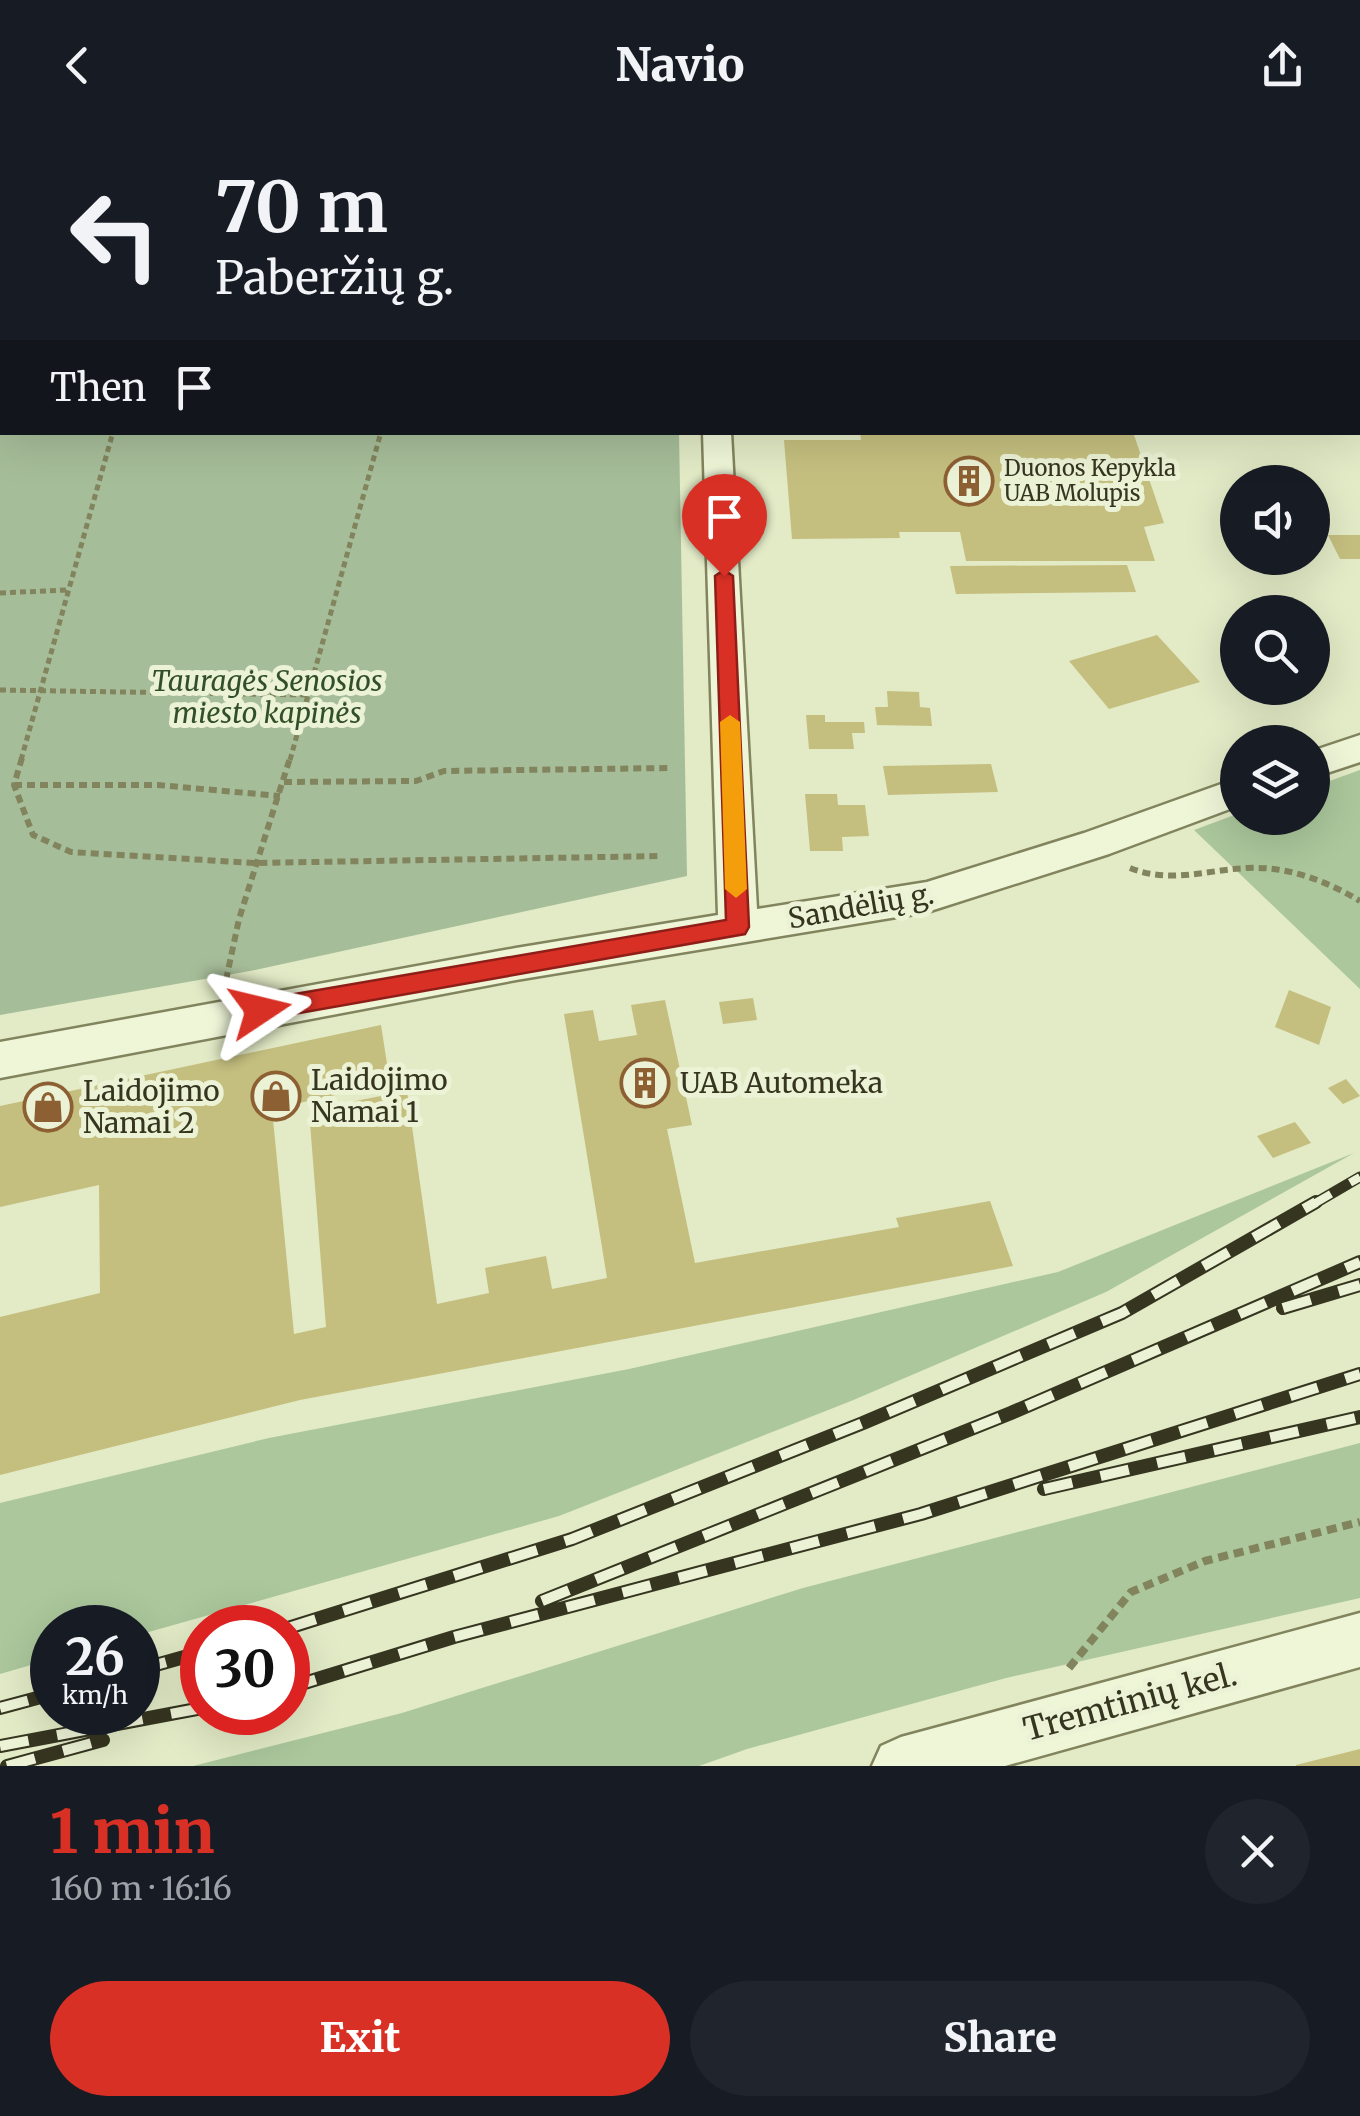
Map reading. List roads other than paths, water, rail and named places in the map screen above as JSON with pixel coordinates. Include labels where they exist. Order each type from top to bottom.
[{"type":"street","points":[[716,435],[738,927]]},
{"type":"street","points":[[1330,759],[1360,748]]},
{"type":"street","name":"Sandėlių g.","points":[[0,1060],[223,1016],[926,897],[1096,844],[1220,798]]},
{"type":"street","name":"Tremtinių kel.","points":[[901,1766],[1360,1640]]},
{"type":"railway","points":[[1312,1205],[1360,1177]]},
{"type":"railway","points":[[310,1621],[572,1539],[863,1423],[1122,1313],[1316,1202]]},
{"type":"railway","points":[[542,1601],[1011,1413],[1360,1262]]},
{"type":"railway","points":[[1283,1308],[1360,1285]]},
{"type":"railway","points":[[310,1681],[454,1637],[921,1514],[1360,1374]]},
{"type":"railway","points":[[1044,1489],[1360,1417]]},
{"type":"railway","points":[[160,1664],[180,1658]]},
{"type":"railway","points":[[0,1708],[30,1700]]},
{"type":"railway","points":[[0,1746],[180,1712]]},
{"type":"railway","points":[[7,1766],[103,1740]]},
{"type":"place","name":"Duonos Kepykla UAB Molupis","points":[[969,481]]},
{"type":"place","name":"UAB Automeka","points":[[645,1083]]},
{"type":"place","name":"Laidojimo Namai 1","points":[[276,1096]]},
{"type":"place","name":"Laidojimo Namai 2","points":[[48,1107]]},
{"type":"park label","name":"Tauragės Senosios miesto kapinės","points":[[267,697]]}]
